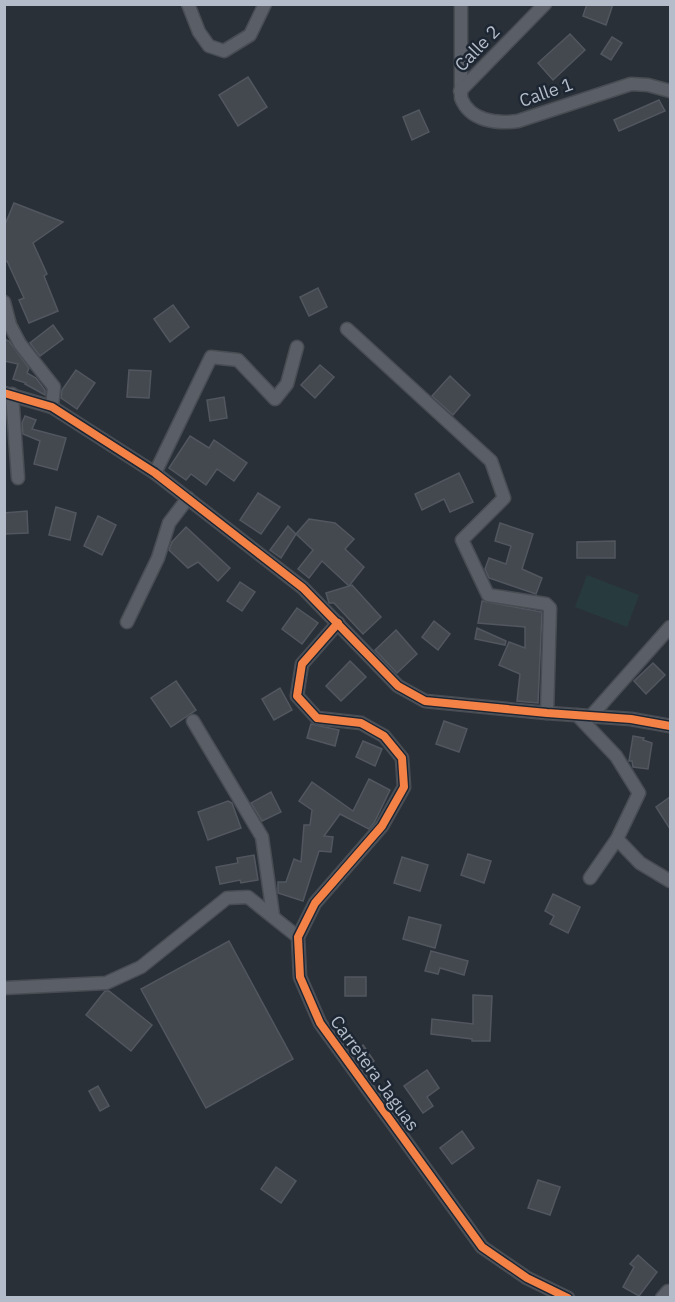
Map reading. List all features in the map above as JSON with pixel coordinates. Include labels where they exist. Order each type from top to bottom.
[{"type":"street","points":[[188,4],[199,32],[209,46],[224,51],[250,35],[265,4]]},
{"type":"street","points":[[460,91],[461,4]]},
{"type":"street","name":"Calle 2","points":[[460,91],[545,4]]},
{"type":"street","name":"Calle 1","points":[[460,91],[463,104],[470,113],[481,118],[508,122],[518,121],[622,85],[648,85],[670,91]]},
{"type":"street","points":[[4,302],[10,325],[20,344],[54,387],[52,407]]},
{"type":"street","points":[[347,329],[491,461],[504,498],[462,540],[488,595],[546,604],[550,608],[547,713]]},
{"type":"street","points":[[155,473],[211,357],[238,360],[275,399],[287,384],[297,347]]},
{"type":"street","points":[[18,478],[8,394],[52,407],[155,473],[303,588],[398,686],[425,700],[631,719],[670,726]]},
{"type":"street","points":[[127,622],[158,558],[169,523],[188,498]]},
{"type":"street","name":"Carretera Jaguas","points":[[338,623],[302,664],[297,696],[317,717],[362,723],[384,736],[402,758],[404,787],[382,826],[315,903],[298,937],[300,977],[320,1023],[482,1247],[527,1278],[568,1298]]},
{"type":"street","points":[[591,716],[670,627]]},
{"type":"street","points":[[577,715],[616,756],[639,794],[617,839],[590,878]]},
{"type":"street","points":[[193,721],[262,837],[273,915]]},
{"type":"street","points":[[617,839],[640,863],[670,881]]},
{"type":"street","points":[[4,988],[106,983],[141,967],[227,898],[248,897],[298,937]]},
{"type":"street","points":[[662,1298],[670,1291]]},
{"type":"green space","points":[[587,575],[639,595],[627,627],[575,607]]},
{"type":"building","points":[[587,4],[613,4],[606,25],[583,16]]},
{"type":"building","points":[[570,34],[585,50],[553,80],[538,63]]},
{"type":"building","points":[[612,37],[622,43],[611,60],[601,54]]},
{"type":"building","points":[[248,77],[267,107],[238,126],[219,95]]},
{"type":"building","points":[[659,100],[665,111],[619,131],[614,120]]},
{"type":"building","points":[[419,110],[429,132],[412,140],[403,117]]},
{"type":"building","points":[[14,203],[63,222],[33,243],[47,274],[44,276],[58,311],[29,323],[19,300],[24,298],[7,261],[4,263],[4,227]]},
{"type":"building","points":[[318,288],[327,307],[309,316],[300,297]]},
{"type":"building","points":[[173,305],[189,327],[170,342],[154,319]]},
{"type":"building","points":[[53,325],[63,339],[40,356],[30,343]]},
{"type":"building","points":[[4,339],[9,341],[29,368],[27,373],[36,378],[45,390],[45,395],[26,383],[13,379],[18,364],[4,361]]},
{"type":"building","points":[[320,365],[334,377],[315,398],[301,385]]},
{"type":"building","points":[[76,370],[95,383],[77,409],[61,398],[62,390]]},
{"type":"building","points":[[129,370],[151,371],[149,398],[127,397]]},
{"type":"building","points":[[450,376],[470,395],[453,415],[432,396]]},
{"type":"building","points":[[224,397],[227,418],[210,421],[207,400]]},
{"type":"building","points":[[25,416],[36,420],[32,429],[66,438],[57,470],[34,464],[40,441],[23,434],[22,423]]},
{"type":"building","points":[[190,436],[209,448],[214,440],[247,463],[234,481],[217,469],[206,485],[191,474],[186,480],[169,468]]},
{"type":"building","points":[[459,473],[473,502],[450,512],[444,499],[422,510],[415,494]]},
{"type":"building","points":[[258,493],[280,507],[261,534],[240,520]]},
{"type":"building","points":[[56,507],[76,513],[70,540],[49,535]]},
{"type":"building","points":[[27,511],[28,533],[4,534],[4,513]]},
{"type":"building","points":[[98,516],[116,525],[102,555],[84,546]]},
{"type":"building","points":[[309,519],[335,523],[354,539],[345,549],[364,567],[349,586],[322,561],[309,578],[298,569],[313,550],[296,534]]},
{"type":"building","points":[[500,523],[533,534],[522,569],[542,578],[536,594],[489,578],[485,569],[489,558],[506,564],[511,546],[495,541]]},
{"type":"building","points":[[288,526],[296,534],[281,558],[270,550]]},
{"type":"building","points":[[186,527],[230,568],[218,581],[198,562],[188,568],[169,550],[172,542]]},
{"type":"building","points":[[615,541],[615,558],[577,558],[577,542]]},
{"type":"building","points":[[240,582],[255,592],[242,611],[227,601]]},
{"type":"building","points":[[352,585],[381,617],[363,634],[334,603],[329,603],[326,593]]},
{"type":"building","points":[[482,601],[542,612],[538,703],[517,701],[520,674],[499,665],[509,642],[525,648],[525,627],[478,623]]},
{"type":"building","points":[[297,608],[318,623],[302,644],[282,629]]},
{"type":"building","points":[[434,621],[450,634],[438,650],[422,637]]},
{"type":"building","points":[[477,628],[506,641],[505,645],[475,639]]},
{"type":"building","points":[[396,630],[417,654],[397,673],[375,650]]},
{"type":"building","points":[[350,661],[366,677],[341,701],[326,686]]},
{"type":"building","points":[[653,663],[665,675],[646,694],[634,681]]},
{"type":"building","points":[[176,681],[196,710],[171,727],[151,698]]},
{"type":"building","points":[[280,688],[292,710],[274,720],[262,699]]},
{"type":"building","points":[[444,721],[467,729],[459,752],[436,744]]},
{"type":"building","points":[[311,724],[339,730],[335,746],[307,738]]},
{"type":"building","points":[[633,736],[644,738],[643,740],[652,743],[648,769],[633,767],[632,761],[629,761]]},
{"type":"building","points":[[363,741],[382,749],[375,766],[356,757]]},
{"type":"building","points":[[369,779],[390,790],[374,823],[369,829],[340,814],[324,836],[333,837],[331,852],[319,851],[303,901],[278,893],[278,882],[286,882],[294,859],[301,862],[304,825],[310,825],[312,810],[299,801],[312,782],[353,811]]},
{"type":"building","points":[[271,792],[281,812],[262,821],[251,803]]},
{"type":"building","points":[[670,797],[670,829],[656,807]]},
{"type":"building","points":[[228,801],[232,803],[241,828],[208,840],[198,812]]},
{"type":"building","points":[[468,854],[491,861],[484,883],[461,875]]},
{"type":"building","points":[[254,855],[258,880],[241,883],[240,880],[220,884],[216,867],[238,863],[237,858]]},
{"type":"building","points":[[402,857],[428,865],[420,891],[394,883]]},
{"type":"building","points":[[553,894],[580,907],[568,933],[550,924],[554,916],[545,911]]},
{"type":"building","points":[[409,917],[441,925],[435,948],[403,939]]},
{"type":"building","points":[[229,941],[293,1059],[206,1108],[141,989]]},
{"type":"building","points":[[431,951],[468,961],[464,975],[440,968],[438,974],[425,971]]},
{"type":"building","points":[[345,977],[366,977],[366,996],[345,996]]},
{"type":"building","points":[[105,991],[109,991],[152,1025],[131,1051],[86,1015]]},
{"type":"building","points":[[473,995],[492,996],[490,1041],[472,1041],[472,1039],[431,1034],[432,1019],[473,1024]]},
{"type":"building","points":[[363,1045],[374,1061],[365,1067],[354,1052]]},
{"type":"building","points":[[427,1070],[439,1088],[427,1097],[433,1106],[423,1113],[404,1086]]},
{"type":"building","points":[[98,1086],[109,1106],[100,1111],[89,1091]]},
{"type":"building","points":[[462,1131],[474,1148],[452,1164],[440,1148]]},
{"type":"building","points":[[276,1167],[296,1181],[281,1203],[261,1189]]},
{"type":"building","points":[[538,1180],[560,1187],[550,1215],[528,1208]]},
{"type":"building","points":[[638,1255],[657,1272],[639,1296],[623,1287],[634,1267],[630,1264]]},
{"type":"cycle path","points":[[4,393],[52,407],[155,473],[303,588],[398,686],[425,701],[631,719],[670,726]]},
{"type":"cycle path","points":[[338,623],[302,664],[297,696],[317,718],[361,723],[384,736],[402,758],[404,787],[382,826],[315,903],[298,937],[300,977],[320,1023],[482,1247],[527,1278],[568,1298]]}]
